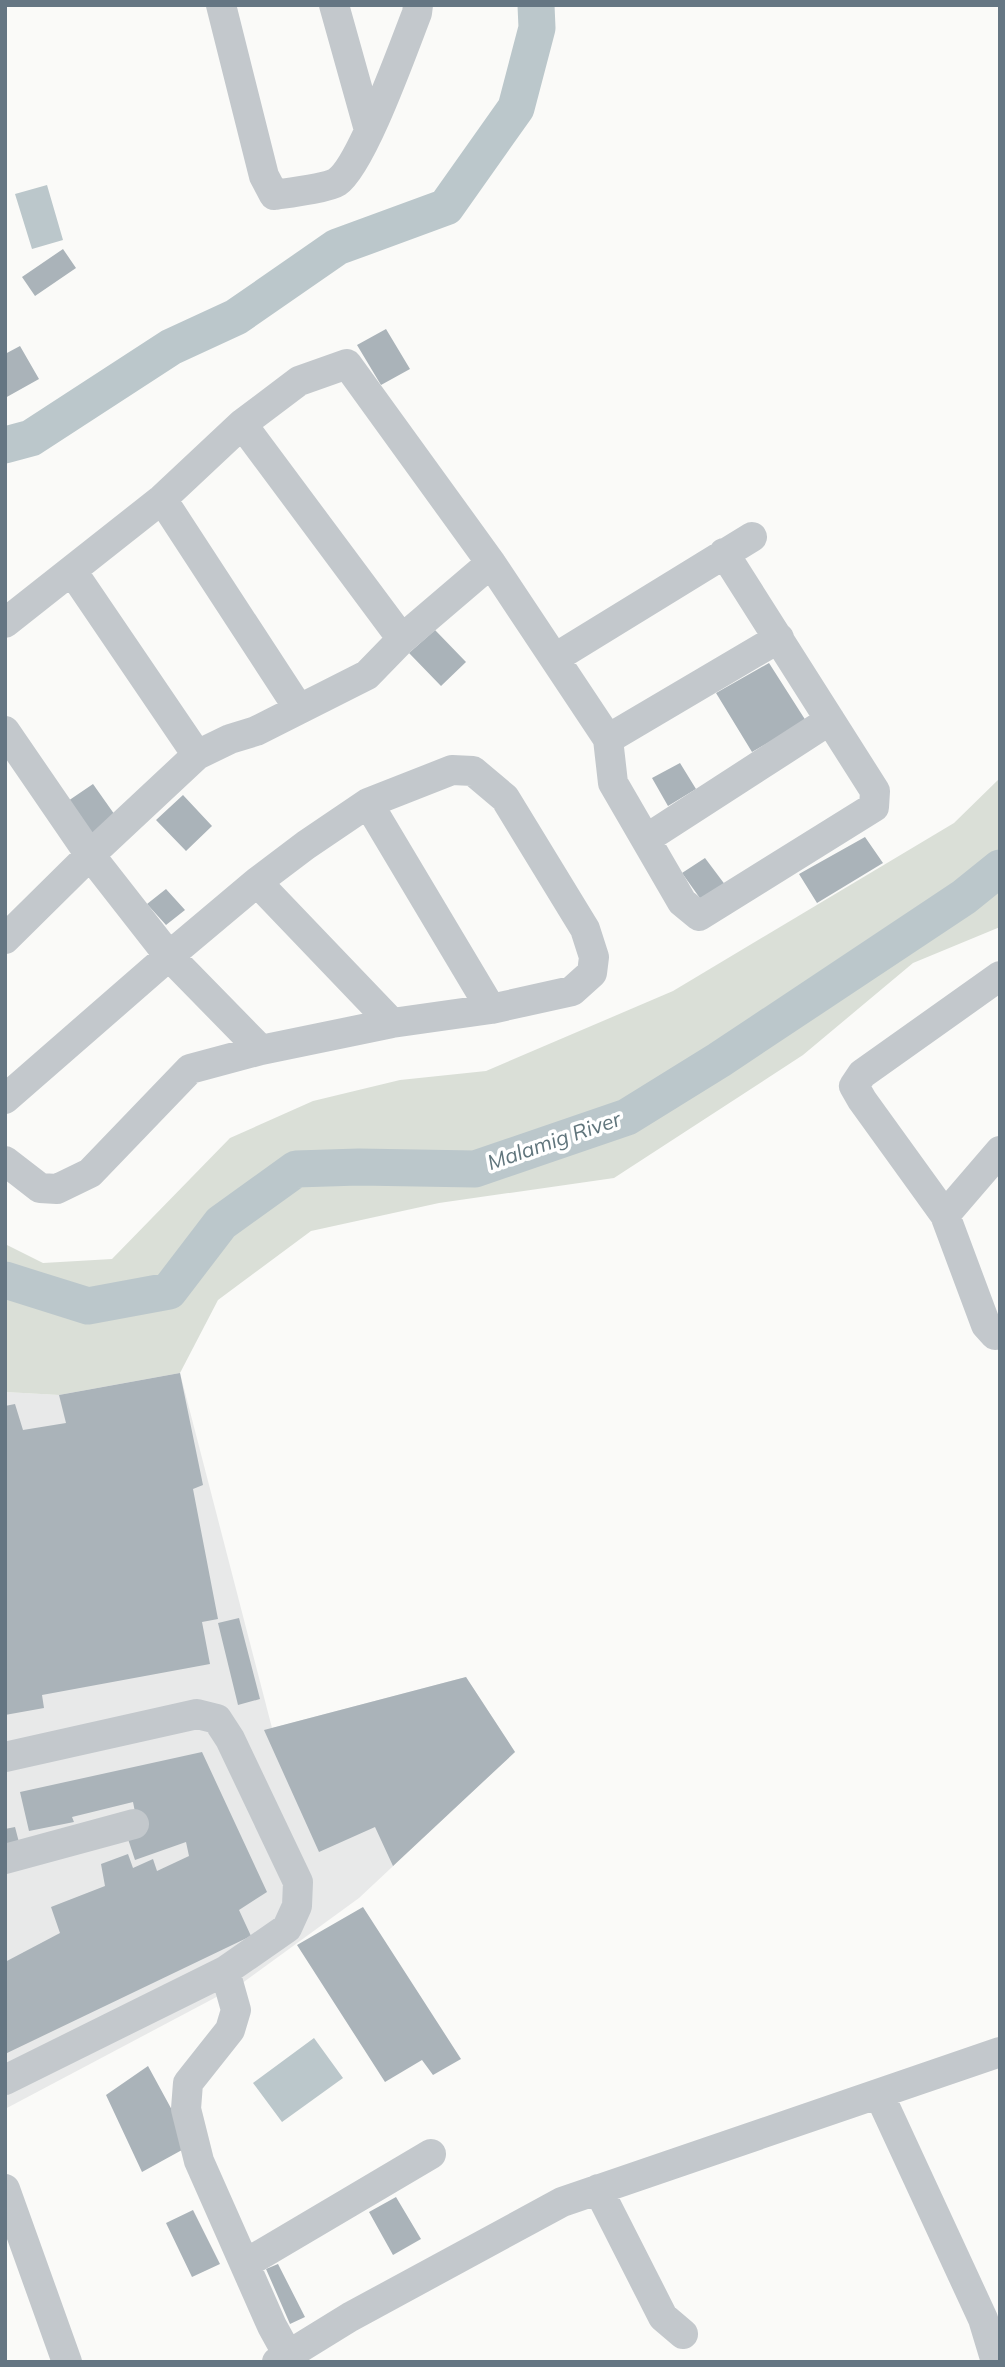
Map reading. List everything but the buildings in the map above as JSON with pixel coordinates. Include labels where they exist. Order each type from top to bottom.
[{"type":"street","points":[[221,5],[264,176],[274,195],[336,184],[349,169],[369,130],[418,5]]},
{"type":"street","points":[[334,5],[369,130]]},
{"type":"street","points":[[5,623],[162,499],[242,424],[299,382],[347,365],[491,563],[608,739],[613,783],[682,902],[699,916],[874,807],[875,791],[724,553]]},
{"type":"street","points":[[242,424],[402,639]]},
{"type":"street","points":[[162,499],[299,709]]},
{"type":"street","points":[[555,658],[752,537]]},
{"type":"street","points":[[5,939],[197,755],[230,739],[256,731],[367,675],[402,639],[491,563]]},
{"type":"street","points":[[72,571],[197,755]]},
{"type":"street","points":[[608,739],[779,638]]},
{"type":"street","points":[[646,839],[830,720]]},
{"type":"street","points":[[5,731],[90,855],[169,956],[261,1050]]},
{"type":"street","points":[[5,1099],[257,881],[368,803],[452,770],[473,771],[505,798],[585,929],[594,957],[592,973],[572,991],[491,1009],[392,1023],[261,1050],[190,1069],[90,1173],[57,1189],[40,1188],[5,1161]]},
{"type":"street","points":[[368,803],[491,1009]]},
{"type":"street","points":[[257,881],[392,1023]]},
{"type":"street","points":[[1000,976],[862,1074],[854,1086],[945,1215],[986,1325],[995,1335],[1000,1333]]},
{"type":"street","points":[[945,1215],[1000,1151]]},
{"type":"street","points":[[5,1757],[197,1713],[217,1719],[230,1739],[298,1882],[297,1906],[287,1928],[225,1971],[5,2080]]},
{"type":"street","points":[[5,1859],[134,1824]]},
{"type":"street","points":[[225,1971],[236,2010],[230,2030],[188,2083],[186,2109],[199,2161],[272,2326],[283,2358],[350,2317],[562,2202],[1000,2052]]},
{"type":"street","points":[[879,2094],[982,2319],[996,2362]]},
{"type":"street","points":[[245,2264],[431,2154]]},
{"type":"street","points":[[5,2189],[67,2362]]},
{"type":"street","points":[[598,2189],[663,2317],[683,2334]]},
{"type":"shaded area","points":[[47,185],[63,240],[32,249],[15,194]]},
{"type":"shaded area","points":[[1000,778],[1000,927],[913,963],[803,1055],[614,1178],[439,1203],[311,1231],[218,1300],[180,1373],[59,1395],[5,1392],[5,1244],[43,1263],[112,1259],[230,1138],[313,1101],[400,1080],[486,1071],[673,991],[954,823]]},
{"type":"shaded area","points":[[180,1373],[272,1728],[466,1677],[515,1752],[359,1898],[241,1984],[5,2109],[5,1392],[59,1395]]},
{"type":"shaded area","points":[[314,2038],[343,2078],[282,2122],[253,2083]]},
{"type":"waterway","points":[[5,445],[31,438],[171,347],[236,317],[337,247],[446,207],[516,108],[537,28],[536,5]]},
{"type":"waterway","name":"Malamig River","points":[[5,1280],[88,1306],[169,1291],[221,1223],[296,1169],[475,1169],[627,1117],[719,1060],[964,897],[1000,868]]}]
